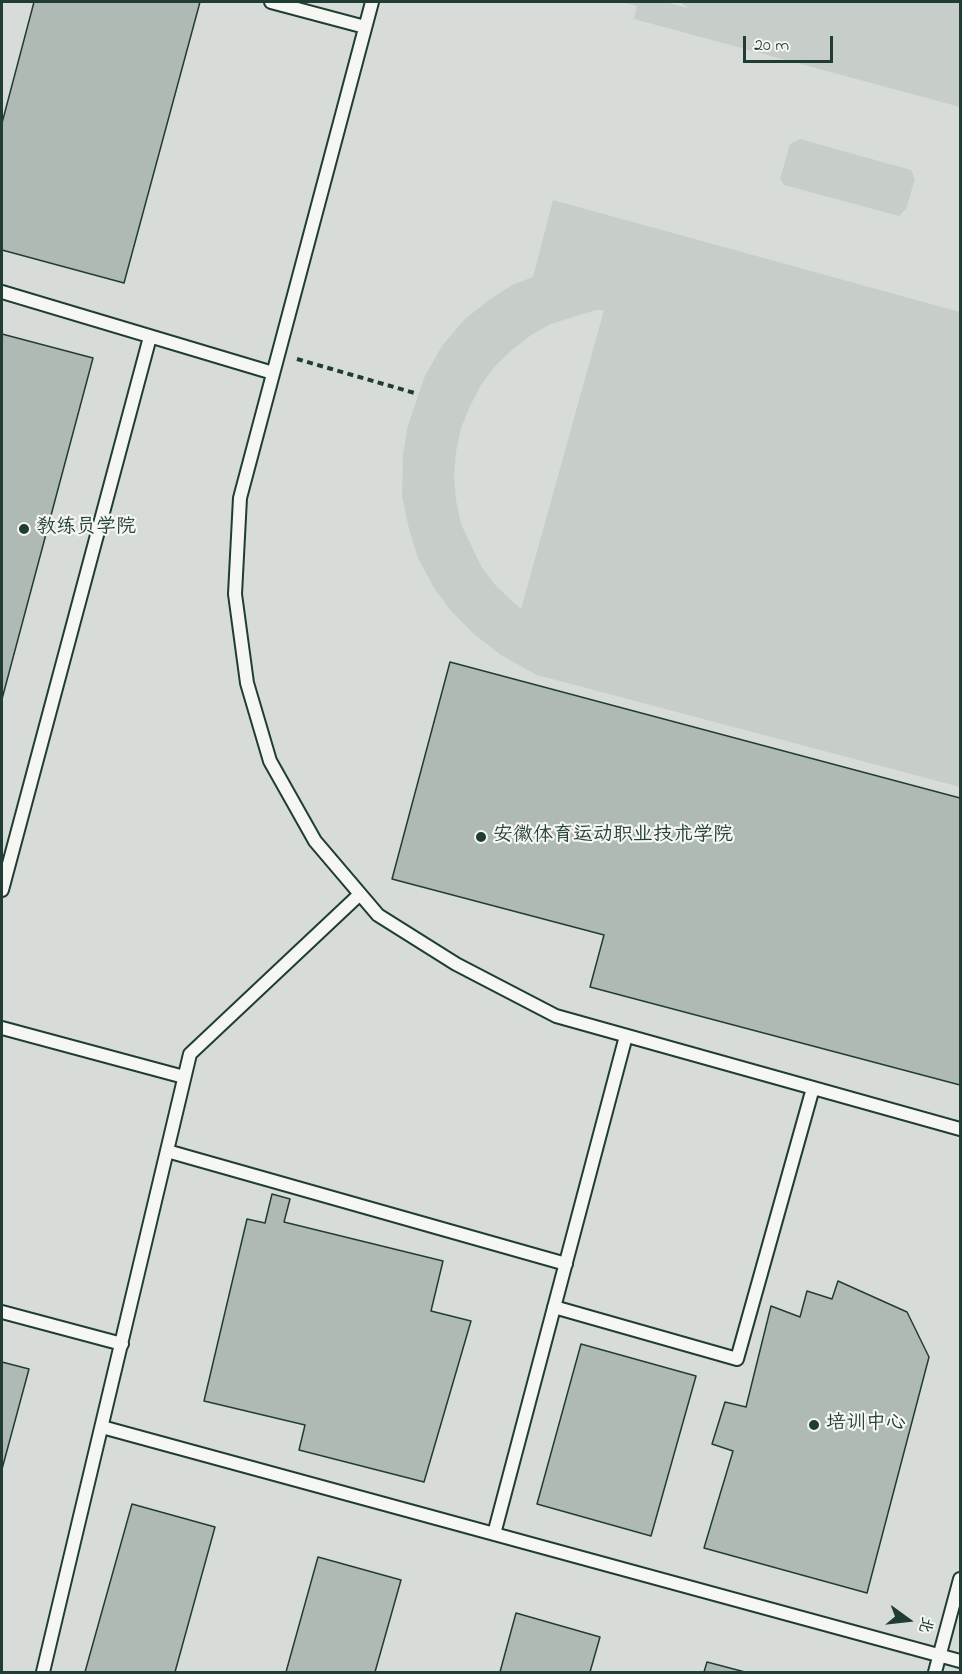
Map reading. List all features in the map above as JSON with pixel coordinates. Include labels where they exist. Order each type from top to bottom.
[{"type":"lane","points":[[271,2],[365,27]]},
{"type":"lane","points":[[372,2],[240,498],[234,594],[247,683],[270,761],[315,841],[378,915],[456,964],[556,1016],[960,1129]]},
{"type":"lane","points":[[2,292],[273,374]]},
{"type":"lane","points":[[2,890],[150,337]]},
{"type":"lane","points":[[43,1672],[190,1054],[360,894]]},
{"type":"lane","points":[[2,1028],[184,1077]]},
{"type":"lane","points":[[494,1534],[626,1036]]},
{"type":"lane","points":[[554,1307],[737,1359],[813,1088]]},
{"type":"lane","points":[[166,1151],[566,1264]]},
{"type":"lane","points":[[2,1312],[122,1344]]},
{"type":"lane","points":[[102,1427],[960,1661]]},
{"type":"lane","points":[[935,1672],[960,1579]]},
{"type":"path","points":[[279,354],[418,394]]},
{"type":"shaded area","name":"安徽体育运动职业技术学院","points":[[2,2],[960,2],[960,1672],[2,1672]]},
{"type":"shaded area","points":[[623,2],[665,2],[688,8],[680,2],[960,2],[960,107],[634,19],[637,6]]},
{"type":"shaded area","points":[[800,139],[911,170],[915,179],[906,209],[899,216],[784,185],[780,179],[790,144]]},
{"type":"shaded area","points":[[553,200],[960,312],[960,787],[537,675],[501,655],[475,635],[452,612],[434,588],[418,558],[409,529],[402,496],[403,455],[408,425],[425,376],[442,346],[465,319],[489,300],[512,285],[533,277]],"holes":[[[596,310],[604,310],[521,609],[497,587],[482,568],[461,524],[454,476],[461,428],[481,385],[495,366],[512,350],[531,335],[551,324]]]},
{"type":"building","points":[[34,2],[200,2],[124,283],[2,250],[2,123]]},
{"type":"building","name":"教练员学院","points":[[2,334],[93,358],[2,699]]},
{"type":"building","points":[[450,662],[960,798],[960,1085],[590,987],[604,935],[392,879]]},
{"type":"building","points":[[272,1194],[290,1199],[284,1222],[443,1261],[431,1311],[471,1321],[424,1482],[299,1450],[305,1425],[204,1401],[247,1219],[265,1223]]},
{"type":"building","name":"培训中心","points":[[838,1281],[907,1312],[929,1357],[867,1593],[704,1548],[733,1451],[712,1444],[725,1402],[746,1407],[771,1306],[800,1317],[807,1291],[832,1299]]},
{"type":"building","points":[[581,1344],[696,1376],[651,1536],[537,1504]]},
{"type":"building","points":[[2,1362],[29,1369],[2,1469]]},
{"type":"building","points":[[132,1504],[215,1527],[175,1672],[85,1672]]},
{"type":"building","points":[[318,1557],[401,1580],[375,1672],[286,1672]]},
{"type":"building","points":[[516,1613],[600,1637],[590,1672],[500,1672]]},
{"type":"building","points":[[707,1662],[745,1672],[704,1672]]},
{"type":"place","name":"教练员学院","points":[[24,529]]},
{"type":"place","name":"安徽体育运动职业技术学院","points":[[481,837]]},
{"type":"place","name":"培训中心","points":[[814,1425]]}]
